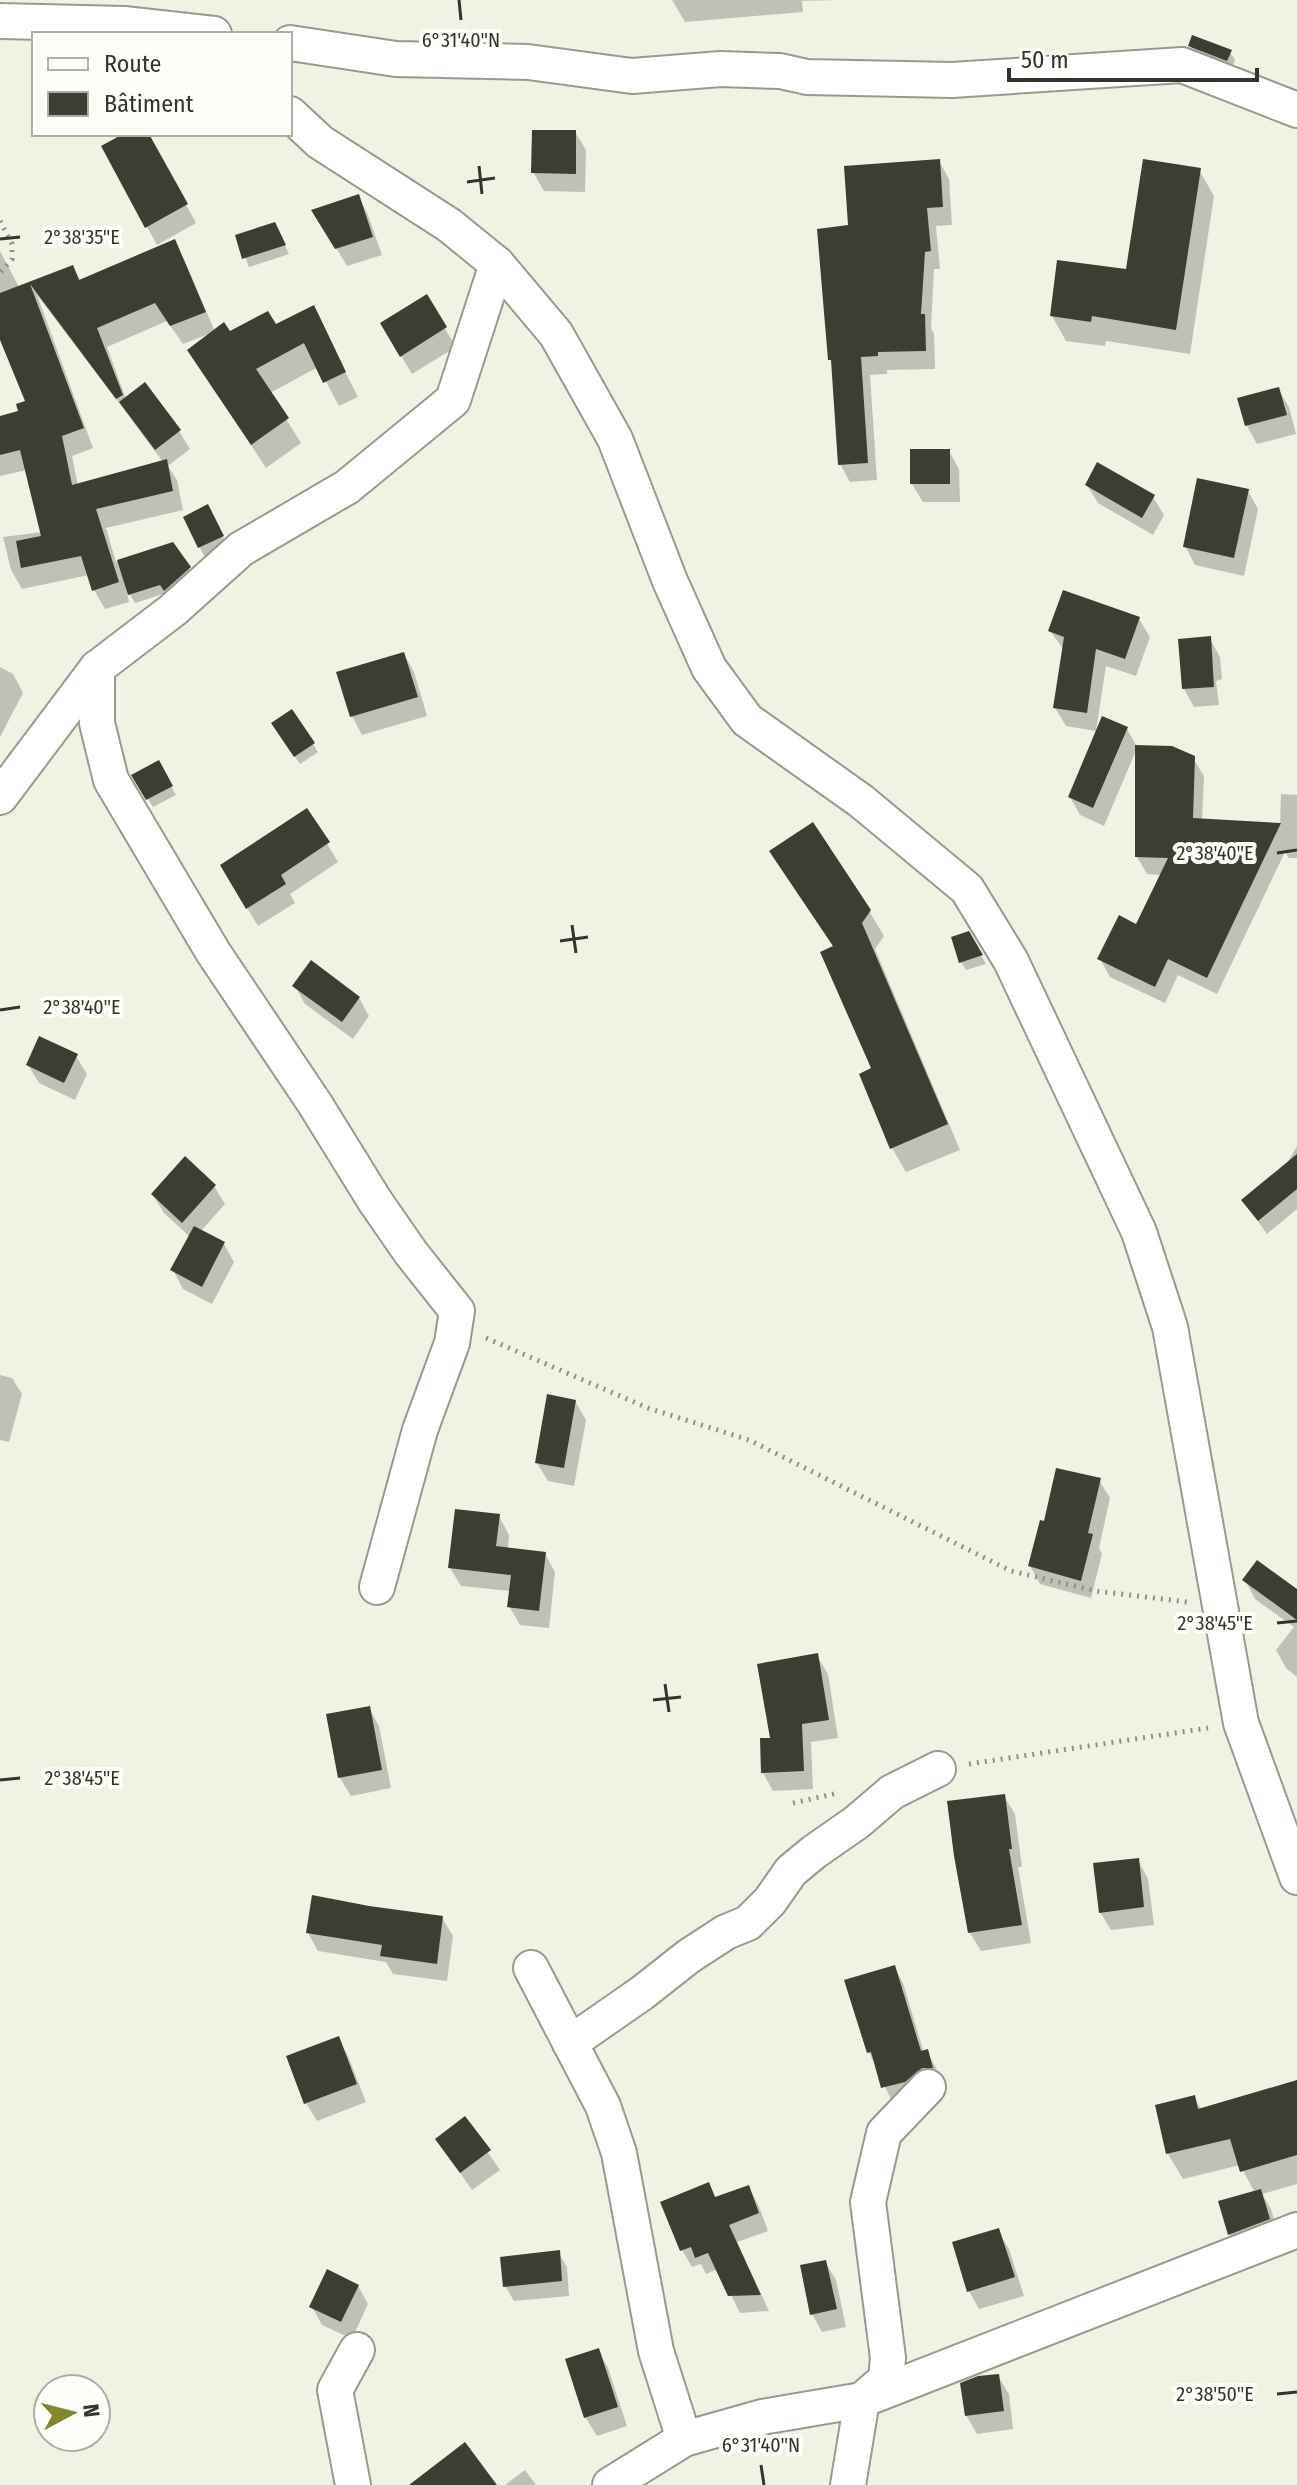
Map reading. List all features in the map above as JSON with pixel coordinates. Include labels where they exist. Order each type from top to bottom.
[{"type":"street","points":[[145,0],[197,32]]},
{"type":"street","points":[[0,21],[124,24],[191,32]]},
{"type":"street","points":[[292,43],[396,59],[528,62],[632,76],[721,69],[780,71],[807,77],[952,80],[1182,65],[1297,110]]},
{"type":"street","points":[[292,116],[320,142],[449,225],[497,264],[556,334],[615,439],[670,581],[709,668],[747,720],[861,801],[967,889],[1011,961],[1139,1232],[1165,1314],[1241,1723],[1297,1877]]},
{"type":"street","points":[[0,797],[97,668],[173,610],[241,549],[347,487],[453,400],[497,264]]},
{"type":"street","points":[[97,668],[97,723],[111,780],[213,952],[307,1091],[367,1189],[411,1253],[457,1311],[452,1343],[420,1430],[377,1587]]},
{"type":"street","points":[[570,2043],[689,1956],[726,1932],[748,1923],[770,1901],[791,1871],[814,1852],[892,1792],[938,1769]]},
{"type":"street","points":[[531,1968],[603,2106],[619,2153],[656,2351],[684,2439]]},
{"type":"street","points":[[848,2485],[862,2400],[886,2379],[888,2358],[868,2202],[884,2133],[928,2087]]},
{"type":"street","points":[[610,2485],[684,2439],[762,2417],[862,2400],[1297,2230]]},
{"type":"street","points":[[353,2485],[335,2390],[357,2350]]},
{"type":"path","points":[[0,221],[12,244],[12,259],[0,273]]},
{"type":"path","points":[[457,1311],[472,1331],[487,1339],[648,1408],[749,1440],[1011,1571],[1096,1591],[1218,1606]]},
{"type":"path","points":[[938,1769],[1241,1723]]},
{"type":"path","points":[[793,1803],[850,1790]]},
{"type":"building","points":[[1192,35],[1232,50],[1227,61],[1188,46]]},
{"type":"building","points":[[532,130],[576,130],[576,174],[531,173]]},
{"type":"building","points":[[119,136],[150,136],[188,204],[145,228],[101,146]]},
{"type":"building","points":[[940,159],[943,207],[927,208],[931,251],[925,252],[921,314],[925,314],[926,351],[878,352],[878,356],[861,357],[868,463],[838,465],[817,229],[848,225],[844,166]]},
{"type":"building","points":[[1143,159],[1201,168],[1176,330],[1092,316],[1091,322],[1050,316],[1057,260],[1126,269]]},
{"type":"building","points":[[359,194],[373,237],[335,249],[311,210]]},
{"type":"building","points":[[275,222],[286,245],[242,259],[235,235]]},
{"type":"building","points":[[175,239],[206,312],[170,326],[155,303],[97,328],[123,395],[116,399],[30,284],[84,428],[62,436],[72,485],[167,459],[173,491],[96,509],[119,582],[92,591],[81,556],[21,568],[16,541],[41,536],[20,450],[0,455],[0,416],[18,411],[16,404],[25,401],[0,340],[0,293],[73,265],[79,280]]},
{"type":"building","points":[[427,294],[447,327],[400,357],[380,323]]},
{"type":"building","points":[[314,305],[346,372],[323,383],[304,343],[256,369],[289,418],[251,445],[187,350],[224,322],[230,331],[268,311],[276,324]]},
{"type":"building","points":[[145,382],[181,430],[155,450],[119,402]]},
{"type":"building","points":[[1279,387],[1287,415],[1245,426],[1237,398]]},
{"type":"building","points":[[910,449],[950,449],[950,484],[910,484]]},
{"type":"building","points":[[1097,462],[1155,495],[1142,518],[1085,485]]},
{"type":"building","points":[[1197,478],[1249,489],[1234,558],[1183,547]]},
{"type":"building","points":[[208,504],[224,536],[198,548],[183,517]]},
{"type":"building","points":[[173,542],[191,567],[164,591],[160,585],[128,595],[117,560]]},
{"type":"building","points":[[1063,590],[1140,617],[1125,659],[1096,649],[1087,713],[1053,708],[1064,637],[1048,631]]},
{"type":"building","points":[[1211,636],[1214,687],[1182,689],[1178,639]]},
{"type":"building","points":[[404,652],[418,697],[350,717],[336,672]]},
{"type":"building","points":[[292,709],[315,743],[294,757],[271,723]]},
{"type":"building","points":[[1102,716],[1128,727],[1093,808],[1068,797]]},
{"type":"building","points":[[1135,745],[1172,746],[1195,756],[1193,818],[1281,823],[1207,978],[1168,959],[1155,987],[1097,959],[1119,915],[1136,924],[1168,858],[1135,857]]},
{"type":"building","points":[[159,760],[173,786],[146,800],[131,775]]},
{"type":"building","points":[[307,808],[330,842],[281,875],[286,884],[246,909],[220,865]]},
{"type":"building","points":[[813,822],[871,910],[862,923],[948,1124],[890,1149],[859,1074],[871,1068],[820,952],[833,946],[769,851]]},
{"type":"building","points":[[969,931],[983,955],[959,963],[951,937]]},
{"type":"building","points":[[311,960],[360,997],[342,1022],[292,986]]},
{"type":"building","points":[[39,1036],[78,1054],[64,1083],[26,1065]]},
{"type":"building","points":[[1297,1154],[1297,1189],[1258,1221],[1241,1200]]},
{"type":"building","points":[[185,1156],[216,1185],[182,1223],[151,1194]]},
{"type":"building","points":[[194,1226],[225,1242],[202,1287],[170,1270]]},
{"type":"building","points":[[547,1394],[576,1400],[564,1468],[535,1463]]},
{"type":"building","points":[[1056,1468],[1101,1478],[1088,1533],[1093,1534],[1081,1581],[1028,1566],[1040,1520],[1044,1521]]},
{"type":"building","points":[[455,1509],[500,1514],[496,1546],[546,1552],[539,1611],[507,1607],[511,1575],[448,1568]]},
{"type":"building","points":[[1257,1560],[1297,1589],[1297,1620],[1242,1580]]},
{"type":"building","points":[[818,1653],[829,1720],[802,1724],[804,1771],[761,1773],[760,1738],[770,1738],[757,1664]]},
{"type":"building","points":[[370,1706],[382,1770],[338,1778],[326,1714]]},
{"type":"building","points":[[1005,1794],[1012,1849],[1009,1849],[1022,1925],[968,1933],[947,1801]]},
{"type":"building","points":[[1139,1858],[1144,1907],[1099,1913],[1093,1863]]},
{"type":"building","points":[[312,1895],[443,1916],[437,1964],[380,1956],[382,1945],[306,1933]]},
{"type":"building","points":[[895,1965],[921,2051],[928,2049],[933,2068],[922,2068],[905,2082],[881,2088],[844,1980]]},
{"type":"building","points":[[339,2036],[357,2084],[304,2104],[286,2056]]},
{"type":"building","points":[[1297,2080],[1297,2155],[1240,2172],[1230,2139],[1166,2154],[1155,2105],[1195,2095],[1198,2109]]},
{"type":"building","points":[[465,2116],[491,2150],[460,2173],[435,2139]]},
{"type":"building","points":[[709,2182],[715,2197],[749,2185],[759,2213],[729,2225],[761,2295],[728,2296],[708,2253],[695,2258],[691,2247],[680,2251],[660,2202]]},
{"type":"building","points":[[1261,2189],[1270,2219],[1228,2235],[1218,2201]]},
{"type":"building","points":[[999,2228],[1015,2277],[967,2292],[952,2242]]},
{"type":"building","points":[[560,2250],[562,2281],[503,2287],[500,2257]]},
{"type":"building","points":[[826,2260],[837,2309],[810,2315],[800,2265]]},
{"type":"building","points":[[327,2269],[359,2285],[341,2322],[309,2307]]},
{"type":"building","points":[[599,2348],[618,2407],[584,2418],[565,2359]]},
{"type":"building","points":[[999,2374],[1004,2411],[965,2416],[960,2383],[978,2376]]},
{"type":"building","points":[[465,2442],[497,2485],[409,2485]]}]
